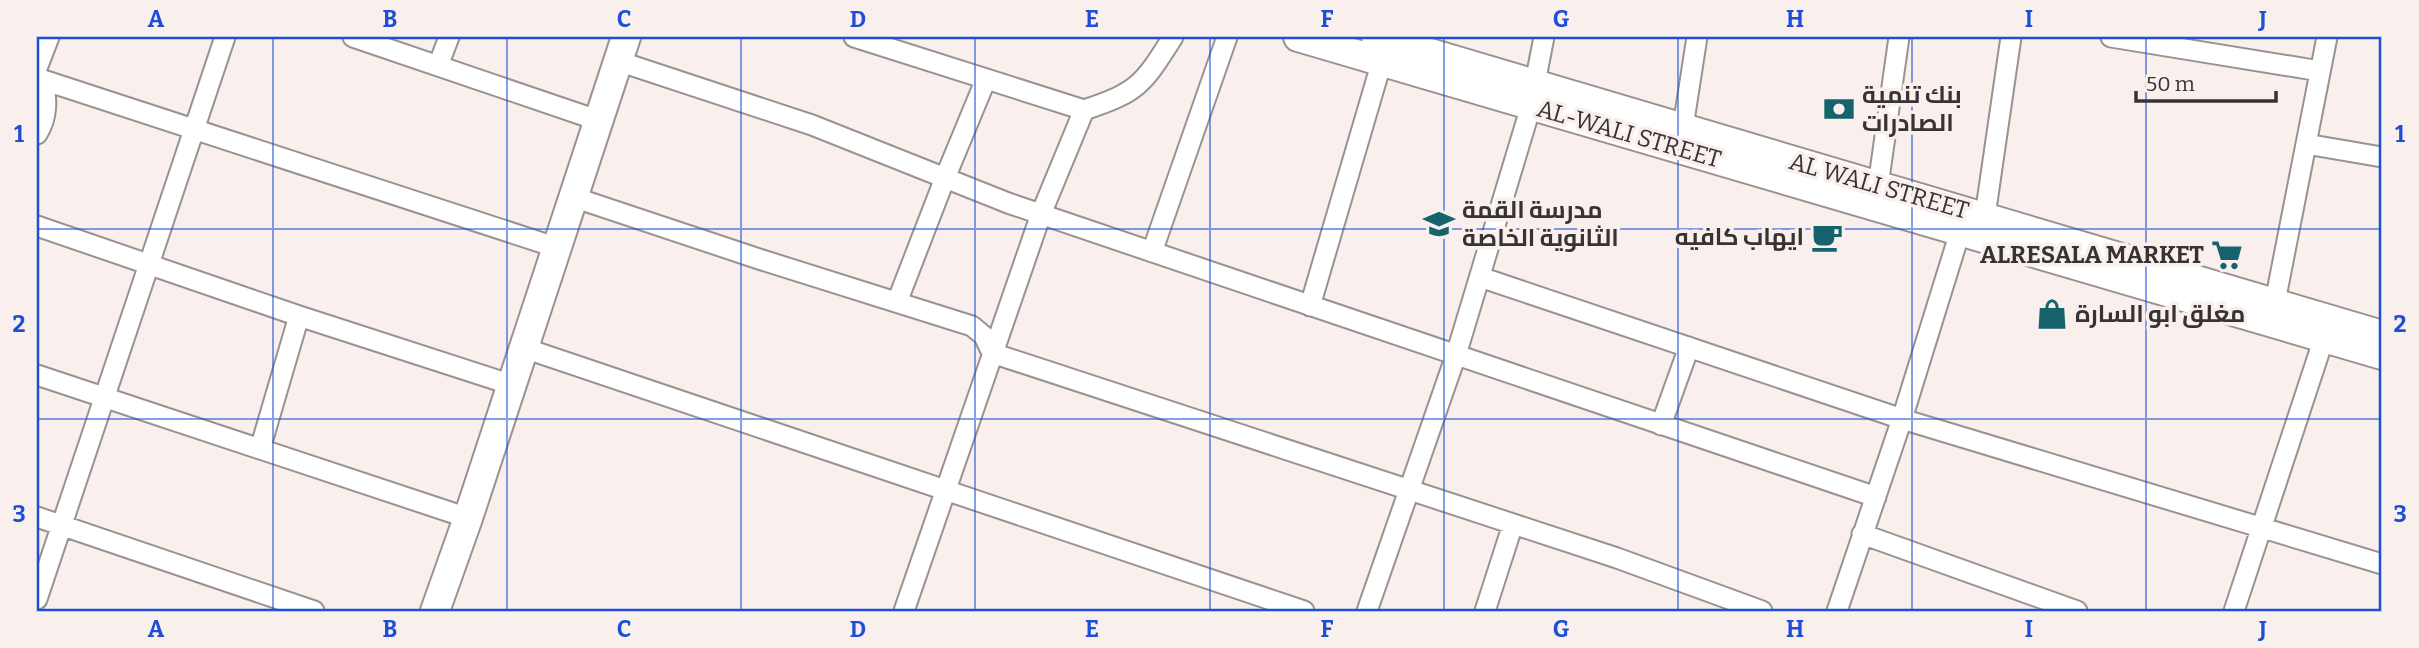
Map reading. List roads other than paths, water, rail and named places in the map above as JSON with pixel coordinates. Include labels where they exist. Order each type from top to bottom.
[{"type":"street","points":[[37,134],[44,123],[46,107],[39,75],[49,37]]},
{"type":"street","points":[[37,599],[225,37]]},
{"type":"street","points":[[353,37],[597,120]]},
{"type":"street","points":[[438,66],[449,37]]},
{"type":"street","points":[[854,37],[907,45],[985,79],[1084,110],[1114,100],[1137,87],[1147,77],[1173,37]]},
{"type":"street","points":[[1152,252],[1227,37]]},
{"type":"street","name":"AL-WALI STREET","points":[[1298,37],[1379,49],[1971,219]]},
{"type":"street","points":[[1367,611],[1456,355],[1533,95],[1544,37]]},
{"type":"street","points":[[1683,127],[1697,37]]},
{"type":"street","points":[[1878,186],[1899,37]]},
{"type":"street","points":[[1837,611],[1971,219],[2011,37]]},
{"type":"street","points":[[2112,37],[2320,71]]},
{"type":"street","points":[[2275,302],[2327,37]]},
{"type":"street","points":[[435,611],[622,49],[1041,214],[1876,497]]},
{"type":"street","points":[[1310,306],[1379,49]]},
{"type":"street","points":[[39,75],[194,129],[555,247]]},
{"type":"street","points":[[897,302],[944,177],[985,79]]},
{"type":"street","name":"AL WALI STREET","points":[[1533,95],[1683,127],[1878,186],[2382,355]]},
{"type":"street","points":[[904,611],[1041,214],[1084,110]]},
{"type":"street","points":[[2306,144],[2382,157]]},
{"type":"street","points":[[573,197],[972,326],[984,336],[992,353],[1617,558],[1762,611]]},
{"type":"street","name":"AL WALI STREET","points":[[1971,219],[2275,302],[2382,335]]},
{"type":"street","points":[[37,226],[299,316],[512,384]]},
{"type":"street","points":[[1480,276],[1902,419],[2382,564]]},
{"type":"street","points":[[260,449],[299,316]]},
{"type":"street","points":[[2234,611],[2264,528],[2325,338]]},
{"type":"street","points":[[1661,425],[1689,347]]},
{"type":"street","points":[[523,348],[1304,611]]},
{"type":"street","points":[[37,375],[468,518]]},
{"type":"street","points":[[37,517],[313,611]]},
{"type":"street","points":[[1485,611],[1513,524]]},
{"type":"street","points":[[1862,534],[2077,611]]},
{"type":"place","name":"بنك تنمية الصادرات","points":[[1839,109]]},
{"type":"place","name":"مدرسة القمة الثانوية الخاصة","points":[[1439,224]]},
{"type":"place","name":"ايهاب كافيه","points":[[1827,237]]},
{"type":"place","name":"ALRESALA MARKET","points":[[2227,255]]},
{"type":"place","name":"مغلق ابو السارة","points":[[2052,314]]}]
